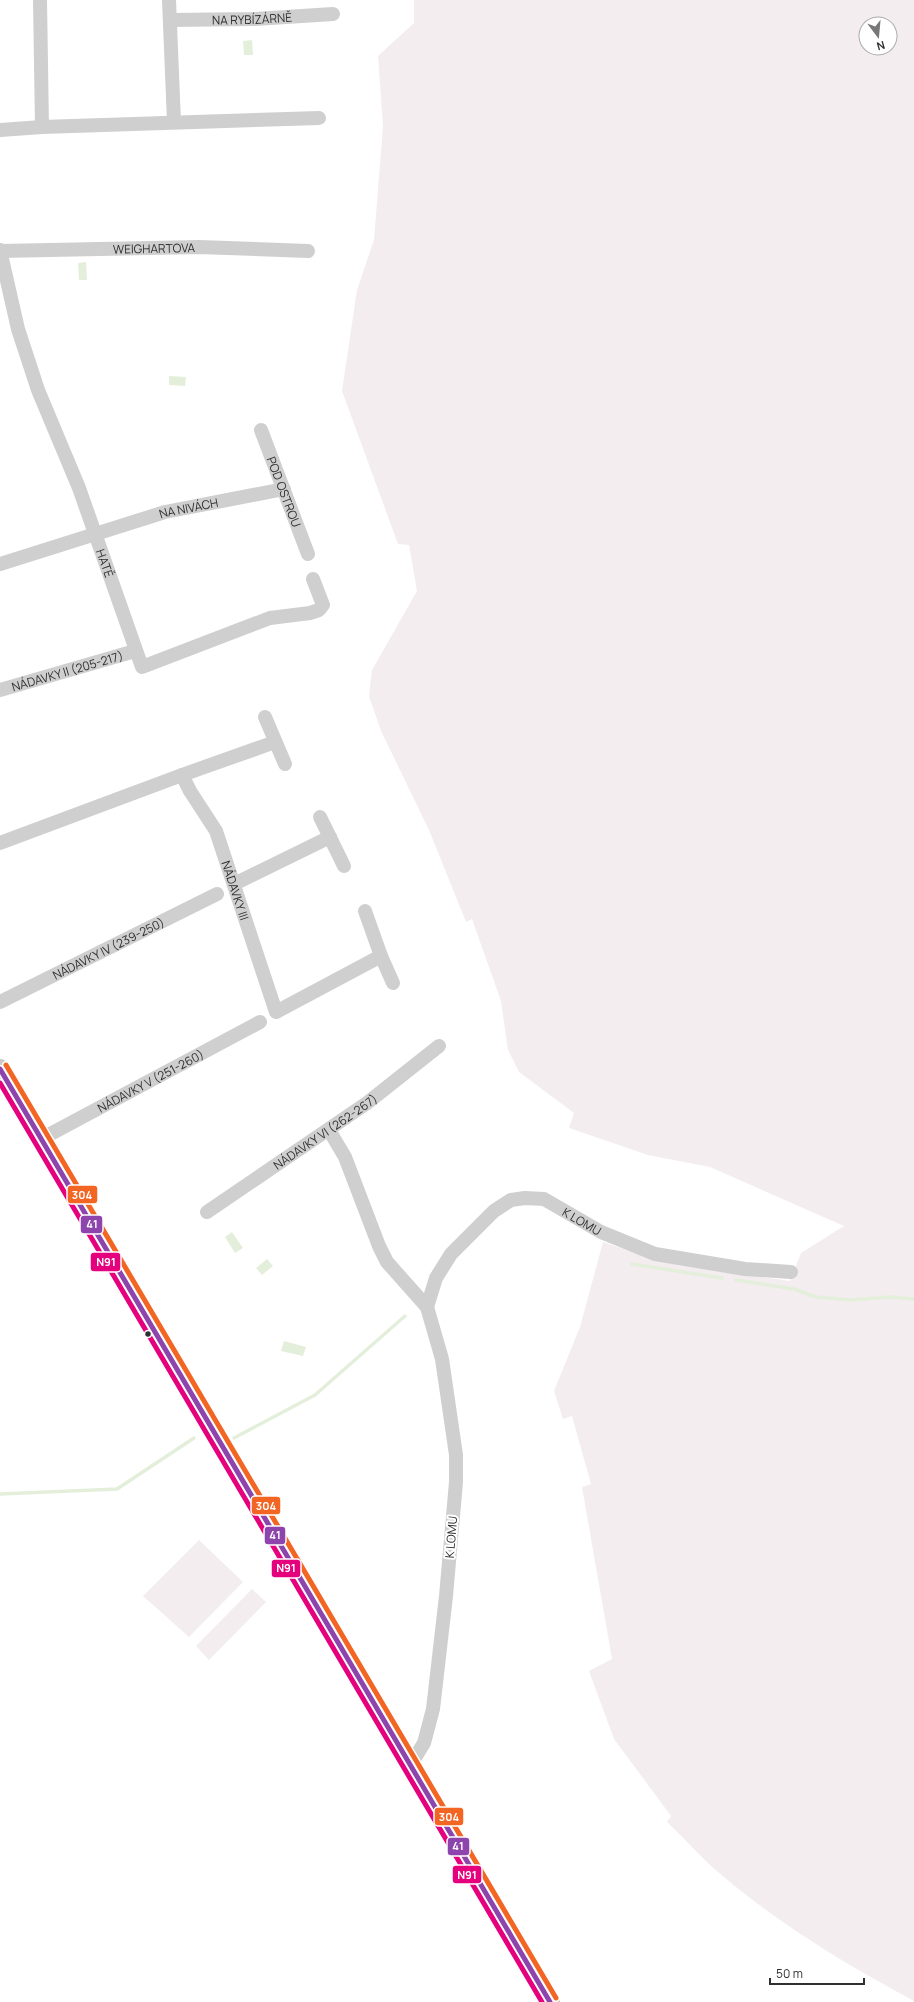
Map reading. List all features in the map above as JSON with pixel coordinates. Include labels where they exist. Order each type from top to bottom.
[{"type":"street","points":[[40,0],[42,127]]},
{"type":"street","points":[[169,0],[174,122]]},
{"type":"street","name":"NA RYBÍZÁRNĚ","points":[[170,20],[255,19],[333,14]]},
{"type":"street","points":[[0,130],[174,122],[318,118]]},
{"type":"street","name":"WEIGHARTOVA","points":[[0,251],[199,247],[308,251]]},
{"type":"street","name":"HATĚ","points":[[0,251],[4,289],[38,390],[79,488],[135,651],[142,667],[270,618],[318,610],[323,605],[313,579]]},
{"type":"street","name":"POD OSTROU","points":[[261,430],[308,554]]},
{"type":"street","name":"NA NIVÁCH","points":[[0,564],[165,512],[284,489]]},
{"type":"street","name":"NÁDAVKY II (205-217)","points":[[0,690],[135,651]]},
{"type":"street","points":[[265,717],[285,764]]},
{"type":"street","points":[[0,844],[182,775],[276,742]]},
{"type":"street","name":"NÁDAVKY III","points":[[182,775],[190,791],[216,831],[276,1012],[381,956]]},
{"type":"street","points":[[320,817],[344,866]]},
{"type":"street","points":[[234,884],[330,837]]},
{"type":"street","name":"NÁDAVKY IV (239-250)","points":[[0,1002],[218,894]]},
{"type":"street","points":[[365,911],[381,956],[393,983]]},
{"type":"street","name":"NÁDAVKY V (251-260)","points":[[41,1139],[260,1022]]},
{"type":"street","name":"NÁDAVKY VI (262-267)","points":[[207,1212],[367,1103],[439,1046]]},
{"type":"street","points":[[0,1069],[550,2002]]},
{"type":"street","name":"K LOMU","points":[[329,1130],[345,1157],[379,1246],[387,1262],[427,1307],[442,1359],[456,1456],[456,1482],[446,1596],[431,1720],[424,1744],[411,1764]]},
{"type":"street","name":"K LOMU","points":[[427,1307],[436,1278],[451,1254],[494,1211],[511,1200],[525,1198],[544,1199],[601,1232],[655,1254],[745,1268],[791,1272]]},
{"type":"shaded area","points":[[414,0],[914,0],[914,2001],[840,1959],[769,1912],[717,1871],[667,1822],[671,1816],[614,1739],[589,1671],[612,1659],[582,1487],[591,1484],[572,1416],[563,1419],[554,1391],[580,1327],[603,1242],[658,1261],[790,1281],[801,1253],[844,1226],[710,1167],[648,1155],[569,1128],[574,1113],[519,1072],[508,1050],[501,1001],[472,919],[466,922],[429,830],[381,731],[369,696],[372,670],[417,591],[409,545],[398,544],[342,391],[357,290],[374,240],[383,126],[378,56],[414,23]]},
{"type":"shaded area","points":[[252,40],[253,55],[244,55],[243,41]]},
{"type":"shaded area","points":[[86,262],[87,280],[79,280],[78,263]]},
{"type":"shaded area","points":[[169,376],[186,377],[185,386],[169,385]]},
{"type":"shaded area","points":[[232,1232],[243,1248],[235,1253],[225,1237]]},
{"type":"shaded area","points":[[267,1259],[273,1266],[262,1275],[256,1268]]},
{"type":"shaded area","points":[[284,1341],[306,1347],[303,1356],[281,1351]]},
{"type":"shaded area","points":[[199,1540],[243,1582],[189,1637],[143,1596]]},
{"type":"shaded area","points":[[252,1589],[266,1602],[209,1660],[196,1646]]},
{"type":"waterway","points":[[632,1264],[722,1278]]},
{"type":"waterway","points":[[736,1280],[794,1289],[816,1297],[851,1300],[890,1297],[914,1299]]},
{"type":"waterway","points":[[234,1438],[315,1395],[405,1316]]},
{"type":"waterway","points":[[0,1494],[117,1489],[194,1438]]},
{"type":"transit line","name":"304","points":[[6,1065],[556,1998]]},
{"type":"transit line","name":"41","points":[[0,1069],[550,2002]]},
{"type":"transit line","name":"N91","points":[[0,1083],[542,2002]]}]
